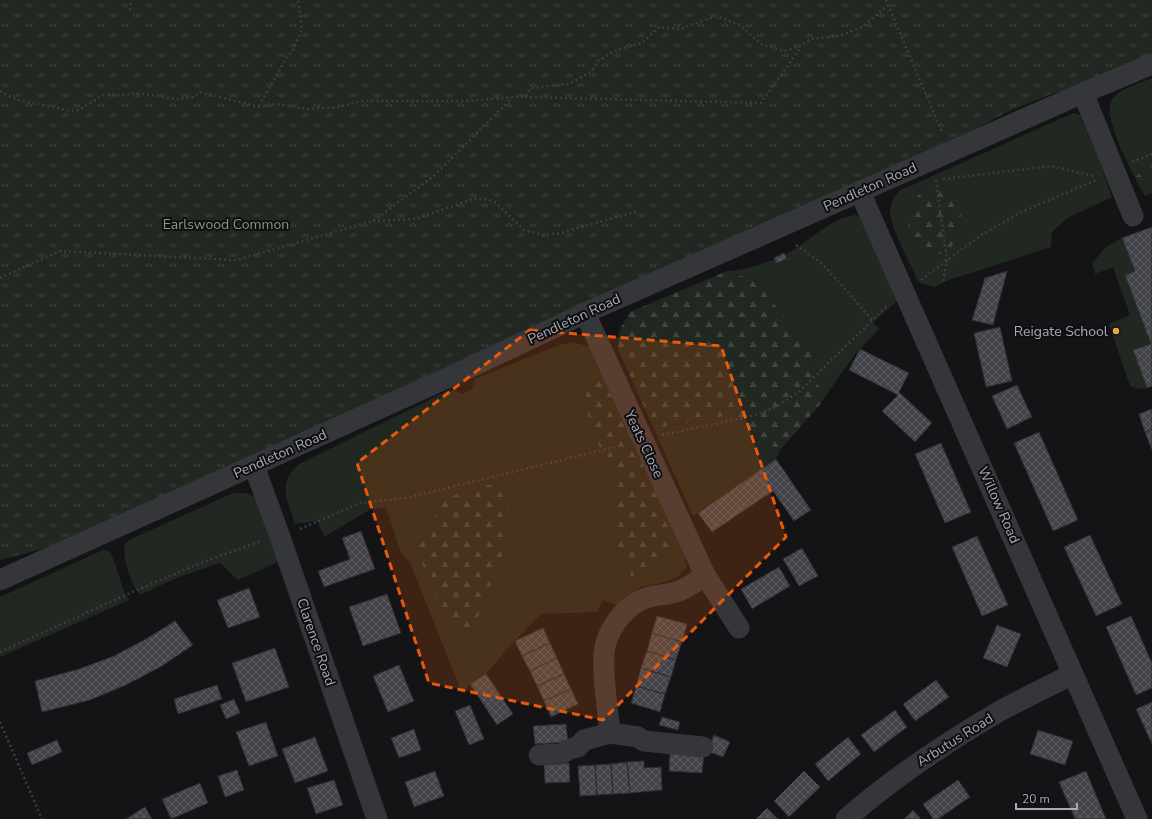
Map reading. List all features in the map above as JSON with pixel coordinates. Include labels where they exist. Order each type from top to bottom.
[{"type":"street","name":"Pendleton Road","points":[[0,580],[254,466],[585,313],[860,192],[932,171],[1083,93],[1152,64]]},
{"type":"street","points":[[1083,93],[1133,216]]},
{"type":"street","name":"Willow Road","points":[[860,192],[1137,819]]},
{"type":"street","name":"Yeats Close","points":[[585,313],[705,575],[739,628]]},
{"type":"street","name":"Clarence Road","points":[[254,466],[279,534],[377,819]]},
{"type":"street","points":[[610,733],[604,652],[607,641],[618,620],[627,609],[642,599],[681,591],[705,575]]},
{"type":"street","name":"Arbutus Road","points":[[846,819],[877,792],[938,749],[1001,711],[1073,674]]},
{"type":"street","points":[[539,755],[562,754],[569,749],[578,747],[584,740],[610,733],[638,737],[644,741],[703,747]]},
{"type":"path","points":[[130,10],[131,0]]},
{"type":"path","points":[[259,107],[287,57],[293,50],[302,29],[298,0]]},
{"type":"path","points":[[886,0],[944,136]]},
{"type":"path","points":[[372,221],[434,175],[513,97],[761,103],[801,46],[810,39],[839,36],[862,27],[888,5]]},
{"type":"path","points":[[0,91],[17,100],[72,110],[79,110],[104,95],[125,95],[137,93],[177,99],[194,97],[200,92],[259,107],[276,104],[308,109],[340,107],[361,101],[467,101],[526,96],[531,88],[569,84],[592,71],[598,61],[614,51],[642,43],[659,27],[680,29],[716,16],[740,25],[761,44],[784,51],[801,46]]},
{"type":"path","points":[[1114,170],[1152,154]]},
{"type":"path","points":[[0,652],[201,563],[279,534],[302,528],[360,503],[406,498],[642,440],[749,417],[776,407],[799,392],[872,320],[904,291],[927,276],[947,260],[980,236],[1019,213],[1102,178],[1051,166],[932,171],[947,260],[943,282]]},
{"type":"path","points":[[0,278],[60,251],[236,260],[372,221],[416,219],[473,199],[486,199],[495,202],[524,230],[542,235],[561,232],[638,211]]},
{"type":"path","points":[[796,245],[820,262],[872,320]]},
{"type":"path","points":[[0,722],[42,819]]},
{"type":"highlighted area","points":[[530,330],[721,346],[786,537],[603,720],[429,683],[357,463]]},
{"type":"green space","name":"Earlswood Common","points":[[0,0],[1152,0],[1152,55],[1081,87],[1054,93],[1007,112],[959,138],[50,547],[0,560]]},
{"type":"green space","points":[[1152,78],[1152,165],[1135,177],[1116,138],[1110,114],[1110,105],[1113,98],[1121,91]]},
{"type":"green space","points":[[1073,113],[1080,115],[1112,197],[1067,218],[1052,232],[1051,247],[949,280],[934,287],[918,282],[897,235],[891,216],[891,204],[899,191]]},
{"type":"green space","points":[[1152,165],[1152,179],[1139,186],[1135,177]]},
{"type":"green space","points":[[1152,179],[1152,193],[1145,196],[1139,186]]},
{"type":"green space","points":[[938,189],[958,198],[963,228],[949,251],[929,257],[914,248],[906,214],[919,194]]},
{"type":"green space","points":[[856,215],[867,220],[904,295],[873,322],[879,329],[855,354],[827,394],[818,385],[814,352],[789,330],[784,316],[756,281],[727,271],[752,267],[777,258],[800,246],[830,224]]},
{"type":"green space","points":[[1122,238],[1135,271],[1151,344],[1133,351],[1147,388],[1140,389],[1130,386],[1109,324],[1130,315],[1113,267],[1095,274],[1092,263],[1105,248]]},
{"type":"green space","points":[[727,271],[756,281],[784,316],[789,330],[814,352],[818,385],[827,394],[818,407],[780,450],[757,439],[736,414],[654,429],[618,349],[619,331],[630,312]]},
{"type":"green space","points":[[572,342],[590,347],[683,547],[687,567],[676,578],[658,584],[641,587],[628,595],[619,607],[603,600],[597,612],[541,614],[507,649],[486,674],[470,684],[462,693],[411,565],[400,550],[386,507],[371,509],[324,537],[317,521],[295,524],[287,499],[286,484],[288,477],[301,463],[451,389],[462,394],[472,389],[475,379],[556,346]]},
{"type":"green space","points":[[607,372],[657,488],[673,545],[649,573],[631,576],[612,532],[619,480],[589,428],[586,391]]},
{"type":"green space","points":[[736,414],[757,439],[780,450],[776,459],[693,516],[654,429]]},
{"type":"green space","points":[[505,480],[511,493],[501,559],[478,617],[464,634],[451,632],[417,548],[435,521],[438,500]]},
{"type":"green space","points":[[233,493],[245,493],[258,497],[278,562],[238,580],[220,563],[179,577],[140,595],[136,590],[128,572],[125,559],[124,546],[129,540]]},
{"type":"green space","points":[[103,550],[109,551],[129,600],[0,657],[0,597]]},
{"type":"building","points":[[1152,227],[1152,386],[1147,388],[1133,350],[1151,344],[1125,275],[1135,271],[1122,238]]},
{"type":"building","points":[[784,253],[787,259],[776,263],[774,258]]},
{"type":"building","points":[[1007,271],[993,325],[972,320],[985,278]]},
{"type":"building","points":[[1000,327],[1012,381],[986,387],[974,333]]},
{"type":"building","points":[[860,349],[909,373],[899,392],[932,423],[915,442],[882,411],[898,395],[849,370]]},
{"type":"building","points":[[1017,385],[1032,417],[1007,429],[992,396]]},
{"type":"building","points":[[1152,409],[1152,429],[1145,432],[1139,414]]},
{"type":"building","points":[[1152,429],[1152,450],[1145,432]]},
{"type":"building","points":[[1039,432],[1078,520],[1053,531],[1014,443]]},
{"type":"building","points":[[941,443],[971,512],[945,523],[915,454]]},
{"type":"building","points":[[776,459],[811,510],[794,521],[773,491],[712,532],[698,513]]},
{"type":"building","points":[[361,531],[375,569],[324,587],[318,571],[350,559],[342,538]]},
{"type":"building","points":[[1090,535],[1122,604],[1096,616],[1064,547]]},
{"type":"building","points":[[977,536],[1008,605],[982,616],[952,547]]},
{"type":"building","points":[[802,548],[818,576],[799,586],[783,559]]},
{"type":"building","points":[[779,567],[790,586],[752,609],[741,589]]},
{"type":"building","points":[[249,588],[260,617],[228,628],[217,600]]},
{"type":"building","points":[[387,594],[401,633],[363,646],[349,607]]},
{"type":"building","points":[[657,616],[687,624],[682,642],[652,633]]},
{"type":"building","points":[[1131,616],[1152,663],[1152,688],[1136,695],[1106,627]]},
{"type":"building","points":[[175,621],[193,645],[162,666],[126,685],[90,700],[42,712],[35,681],[79,669],[114,656]]},
{"type":"building","points":[[997,625],[1021,634],[1007,667],[983,658]]},
{"type":"building","points":[[543,628],[550,643],[522,656],[515,641]]},
{"type":"building","points":[[652,633],[682,642],[676,660],[647,651]]},
{"type":"building","points":[[550,643],[557,658],[530,671],[522,656]]},
{"type":"building","points":[[275,648],[289,687],[246,702],[232,663]]},
{"type":"building","points":[[647,651],[676,660],[671,677],[641,668]]},
{"type":"building","points":[[557,658],[564,674],[537,686],[530,671]]},
{"type":"building","points":[[399,665],[414,701],[388,712],[373,676]]},
{"type":"building","points":[[641,668],[671,677],[665,694],[636,686]]},
{"type":"building","points":[[486,674],[513,714],[497,725],[470,684]]},
{"type":"building","points":[[564,674],[571,689],[544,701],[537,686]]},
{"type":"building","points":[[936,680],[949,697],[915,721],[903,704]]},
{"type":"building","points":[[217,685],[222,699],[178,714],[174,699]]},
{"type":"building","points":[[636,686],[665,694],[660,712],[631,703]]},
{"type":"building","points":[[571,689],[578,704],[551,717],[544,701]]},
{"type":"building","points":[[234,699],[240,713],[226,719],[220,705]]},
{"type":"building","points":[[1152,702],[1152,744],[1136,709]]},
{"type":"building","points":[[470,705],[484,739],[469,745],[455,711]]},
{"type":"building","points":[[895,710],[907,727],[874,752],[861,735]]},
{"type":"building","points":[[662,717],[680,722],[678,730],[659,725]]},
{"type":"building","points":[[266,722],[278,756],[249,766],[236,732]]},
{"type":"building","points":[[566,724],[568,742],[535,744],[533,726]]},
{"type":"building","points":[[414,729],[421,750],[399,758],[391,738]]},
{"type":"building","points":[[1038,730],[1073,741],[1065,765],[1030,754]]},
{"type":"building","points":[[714,735],[730,742],[723,757],[707,751]]},
{"type":"building","points":[[315,737],[328,771],[295,783],[282,749]]},
{"type":"building","points":[[848,737],[861,754],[828,781],[815,764]]},
{"type":"building","points":[[57,740],[62,752],[32,765],[27,753]]},
{"type":"building","points":[[670,752],[704,754],[702,773],[669,771]]},
{"type":"building","points":[[644,761],[644,768],[661,767],[662,790],[630,793],[627,762]]},
{"type":"building","points":[[627,762],[630,793],[613,794],[611,764]]},
{"type":"building","points":[[569,763],[570,782],[545,783],[544,765]]},
{"type":"building","points":[[611,764],[613,794],[597,795],[595,765]]},
{"type":"building","points":[[595,765],[597,795],[580,796],[578,766]]},
{"type":"building","points":[[237,770],[244,790],[225,797],[218,776]]},
{"type":"building","points":[[435,771],[444,796],[414,807],[405,782]]},
{"type":"building","points":[[804,771],[820,787],[789,817],[774,801]]},
{"type":"building","points":[[1086,771],[1106,819],[1075,819],[1059,782]]},
{"type":"building","points":[[334,780],[343,805],[316,814],[307,788]]},
{"type":"building","points":[[958,780],[970,797],[938,819],[933,819],[923,804]]},
{"type":"building","points":[[200,783],[208,803],[171,819],[162,799]]},
{"type":"building","points":[[145,807],[152,819],[126,819]]},
{"type":"building","points":[[767,808],[778,819],[756,819]]},
{"type":"building","points":[[913,810],[921,819],[904,819]]},
{"type":"place","name":"Reigate School","points":[[1116,331]]}]
